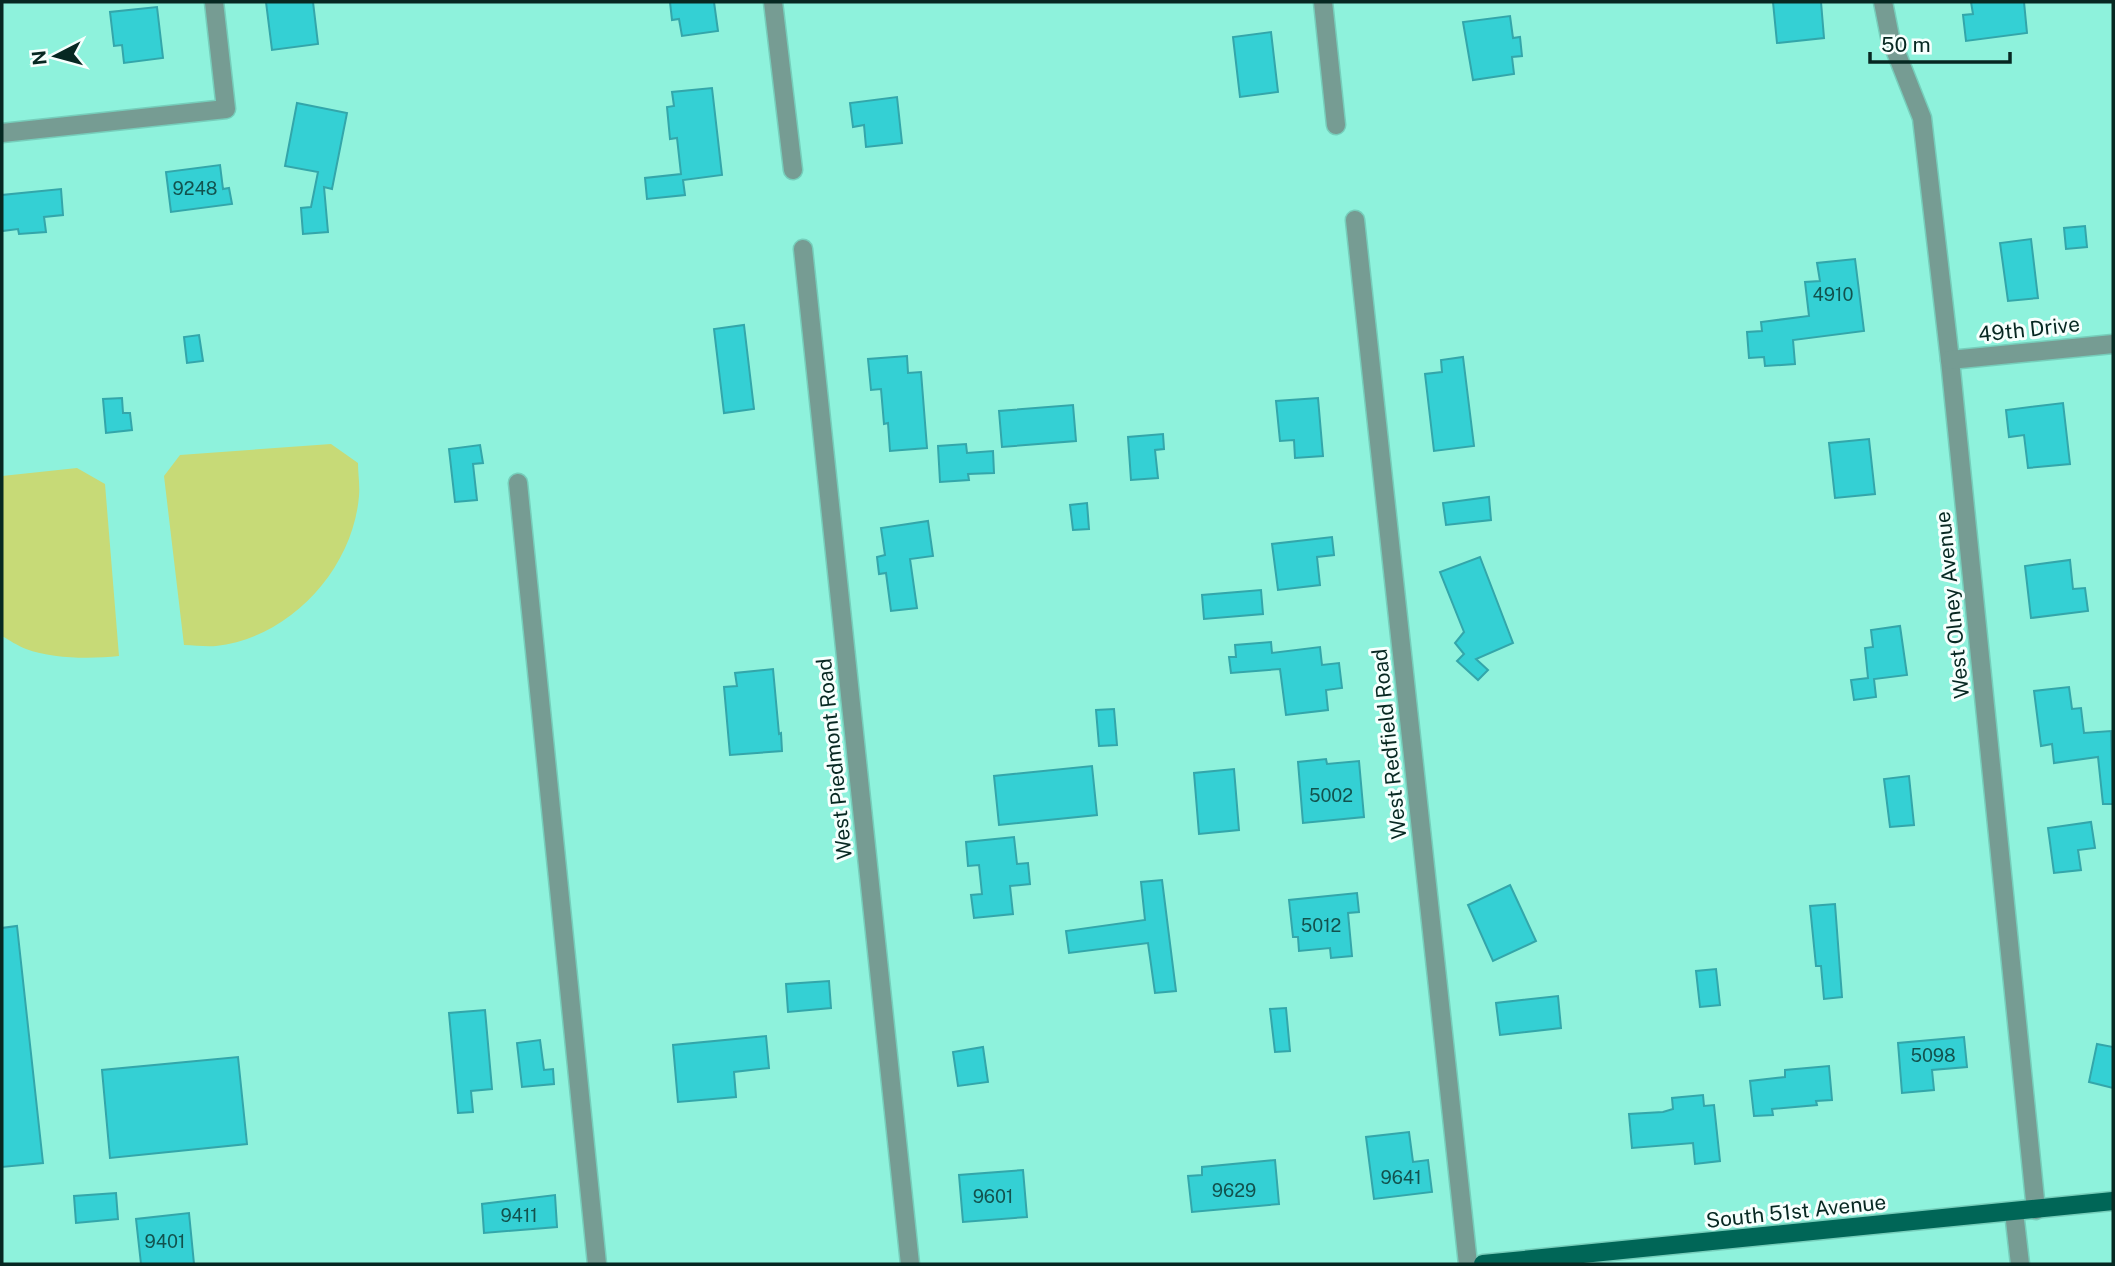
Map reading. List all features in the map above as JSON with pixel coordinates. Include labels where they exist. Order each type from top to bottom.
[{"type":"main road","name":"South 51st Avenue","points":[[1483,1264],[2113,1201]]},
{"type":"street","points":[[2,133],[226,108],[214,2]]},
{"type":"street","points":[[773,2],[793,170]]},
{"type":"street","points":[[1323,2],[1336,125]]},
{"type":"street","name":"West Olney Avenue","points":[[1883,2],[1890,37],[1922,118],[1950,360],[2036,1210]]},
{"type":"street","name":"West Redfield Road","points":[[1355,220],[1468,1264]]},
{"type":"street","name":"West Piedmont Road","points":[[803,249],[911,1264]]},
{"type":"street","name":"49th Drive","points":[[1950,360],[2113,344]]},
{"type":"street","points":[[518,482],[597,1264]]},
{"type":"street","points":[[2014,1212],[2020,1264]]},
{"type":"green space","points":[[331,444],[358,463],[359,496],[345,549],[331,573],[313,595],[292,614],[269,629],[243,640],[216,646],[184,645],[164,476],[180,455]]},
{"type":"green space","points":[[77,468],[105,484],[119,656],[85,658],[48,655],[26,649],[2,636],[2,476]]},
{"type":"building","points":[[266,2],[313,2],[318,44],[272,50]]},
{"type":"building","points":[[670,2],[714,2],[718,31],[682,36],[679,19],[672,20]]},
{"type":"building","points":[[1773,2],[1821,2],[1824,38],[1777,43]]},
{"type":"building","points":[[1971,2],[2024,2],[2027,33],[1966,41],[1963,15],[1973,14]]},
{"type":"building","points":[[157,7],[163,58],[124,63],[122,45],[114,46],[110,12]]},
{"type":"building","points":[[1510,16],[1513,38],[1520,37],[1522,56],[1512,57],[1514,74],[1473,80],[1463,22]]},
{"type":"building","points":[[1271,32],[1278,92],[1240,97],[1233,37]]},
{"type":"building","points":[[712,88],[722,175],[683,180],[685,195],[647,199],[645,178],[681,174],[677,138],[670,139],[667,107],[674,106],[672,92]]},
{"type":"building","points":[[897,97],[902,143],[866,147],[864,125],[853,127],[850,103]]},
{"type":"building","points":[[297,103],[347,113],[332,189],[324,187],[328,232],[303,234],[301,208],[311,207],[318,172],[285,166]]},
{"type":"building","points":[[220,165],[223,189],[229,188],[232,204],[171,212],[166,172]]},
{"type":"building","points":[[61,189],[63,215],[44,217],[46,232],[19,234],[18,229],[2,231],[2,195]]},
{"type":"building","points":[[2085,226],[2087,247],[2066,249],[2064,228]]},
{"type":"building","points":[[2031,239],[2038,298],[2008,301],[2000,243]]},
{"type":"building","points":[[1855,259],[1864,331],[1793,340],[1795,364],[1765,366],[1764,357],[1749,358],[1747,332],[1762,331],[1761,322],[1809,316],[1805,282],[1820,281],[1817,263]]},
{"type":"building","points":[[744,325],[754,409],[724,413],[714,329]]},
{"type":"building","points":[[199,335],[203,361],[187,363],[184,337]]},
{"type":"building","points":[[907,356],[908,373],[921,372],[927,448],[890,451],[881,389],[871,390],[868,359]]},
{"type":"building","points":[[1463,357],[1474,446],[1434,451],[1425,374],[1442,372],[1441,360]]},
{"type":"building","points":[[122,398],[123,413],[130,413],[132,430],[106,433],[103,399]]},
{"type":"building","points":[[1318,398],[1323,456],[1295,458],[1294,440],[1280,441],[1276,401]]},
{"type":"building","points":[[2063,403],[2070,464],[2028,468],[2024,435],[2009,437],[2006,410]]},
{"type":"building","points":[[1073,405],[1076,441],[1002,447],[999,411]]},
{"type":"building","points":[[1163,434],[1164,449],[1155,450],[1158,478],[1131,480],[1128,437]]},
{"type":"building","points":[[1869,439],[1875,494],[1835,498],[1829,443]]},
{"type":"building","points":[[966,444],[967,453],[993,451],[994,473],[968,474],[969,480],[940,482],[938,446]]},
{"type":"building","points":[[480,445],[483,463],[473,464],[477,500],[455,502],[449,449]]},
{"type":"building","points":[[1489,497],[1491,520],[1446,525],[1443,503]]},
{"type":"building","points":[[1087,503],[1089,529],[1073,530],[1070,505]]},
{"type":"building","points":[[928,521],[933,556],[910,559],[917,608],[891,611],[886,573],[879,574],[877,557],[885,555],[881,528]]},
{"type":"building","points":[[1332,537],[1334,555],[1317,557],[1320,585],[1278,590],[1272,544]]},
{"type":"building","points":[[1480,557],[1513,643],[1476,659],[1488,670],[1478,680],[1457,661],[1464,654],[1455,643],[1464,632],[1440,572]]},
{"type":"building","points":[[2070,560],[2073,589],[2085,588],[2088,611],[2031,618],[2025,566]]},
{"type":"building","points":[[1261,590],[1263,614],[1204,619],[1202,595]]},
{"type":"building","points":[[1900,626],[1907,675],[1874,679],[1876,697],[1854,700],[1851,680],[1868,678],[1865,648],[1873,647],[1871,630]]},
{"type":"building","points":[[1271,642],[1272,653],[1320,647],[1322,665],[1339,663],[1342,688],[1326,690],[1328,710],[1286,715],[1280,669],[1231,673],[1229,657],[1236,657],[1235,645]]},
{"type":"building","points":[[773,669],[782,751],[730,755],[724,687],[737,686],[735,673]]},
{"type":"building","points":[[2069,687],[2072,709],[2081,708],[2084,733],[2111,731],[2113,804],[2103,804],[2098,757],[2054,763],[2052,744],[2041,746],[2034,691]]},
{"type":"building","points":[[1114,709],[1117,745],[1099,746],[1096,710]]},
{"type":"building","points":[[1326,759],[1327,764],[1359,761],[1364,817],[1303,823],[1298,762]]},
{"type":"building","points":[[1092,766],[1097,815],[999,825],[994,776]]},
{"type":"building","points":[[1234,769],[1239,830],[1199,834],[1194,773]]},
{"type":"building","points":[[1909,776],[1914,825],[1890,827],[1884,779]]},
{"type":"building","points":[[2091,822],[2095,848],[2078,850],[2081,870],[2054,873],[2048,828]]},
{"type":"building","points":[[1014,837],[1017,864],[1028,863],[1030,884],[1010,886],[1013,914],[974,918],[971,895],[982,894],[979,865],[968,866],[966,842]]},
{"type":"building","points":[[1162,880],[1176,991],[1155,993],[1148,943],[1069,953],[1066,931],[1145,920],[1141,882]]},
{"type":"building","points":[[1510,885],[1536,941],[1493,961],[1468,905]]},
{"type":"building","points":[[1357,893],[1359,912],[1348,913],[1352,956],[1331,958],[1330,948],[1299,951],[1298,937],[1293,937],[1289,900]]},
{"type":"building","points":[[1835,904],[1842,997],[1824,999],[1821,966],[1816,966],[1810,906]]},
{"type":"building","points":[[17,926],[43,1163],[2,1167],[2,928]]},
{"type":"building","points":[[1716,969],[1720,1005],[1700,1007],[1696,971]]},
{"type":"building","points":[[829,981],[831,1008],[788,1012],[786,984]]},
{"type":"building","points":[[1558,996],[1561,1028],[1500,1035],[1496,1003]]},
{"type":"building","points":[[1286,1008],[1290,1051],[1275,1052],[1270,1009]]},
{"type":"building","points":[[485,1010],[492,1089],[471,1091],[473,1112],[458,1113],[449,1013]]},
{"type":"building","points":[[766,1036],[769,1068],[734,1072],[736,1097],[678,1102],[673,1045]]},
{"type":"building","points":[[1964,1037],[1967,1067],[1932,1070],[1934,1090],[1902,1093],[1898,1043]]},
{"type":"building","points":[[540,1040],[544,1070],[553,1069],[554,1084],[522,1087],[517,1043]]},
{"type":"building","points":[[2097,1044],[2113,1047],[2113,1088],[2089,1082]]},
{"type":"building","points":[[983,1047],[988,1082],[958,1086],[953,1052]]},
{"type":"building","points":[[238,1057],[247,1144],[110,1158],[102,1070]]},
{"type":"building","points":[[1829,1066],[1832,1100],[1816,1101],[1817,1105],[1772,1109],[1773,1115],[1754,1116],[1750,1081],[1785,1077],[1785,1070]]},
{"type":"building","points":[[1703,1095],[1704,1106],[1714,1105],[1720,1161],[1695,1164],[1693,1143],[1632,1148],[1629,1114],[1663,1112],[1673,1109],[1672,1098]]},
{"type":"building","points":[[1409,1132],[1413,1162],[1428,1160],[1432,1192],[1374,1199],[1366,1137]]},
{"type":"building","points":[[1275,1160],[1279,1204],[1192,1212],[1188,1176],[1202,1175],[1202,1167]]},
{"type":"building","points":[[1023,1170],[1027,1217],[963,1222],[959,1175]]},
{"type":"building","points":[[116,1193],[118,1219],[76,1223],[74,1196]]},
{"type":"building","points":[[555,1195],[557,1227],[484,1233],[482,1204]]},
{"type":"building","points":[[189,1213],[194,1264],[141,1264],[136,1219]]}]
